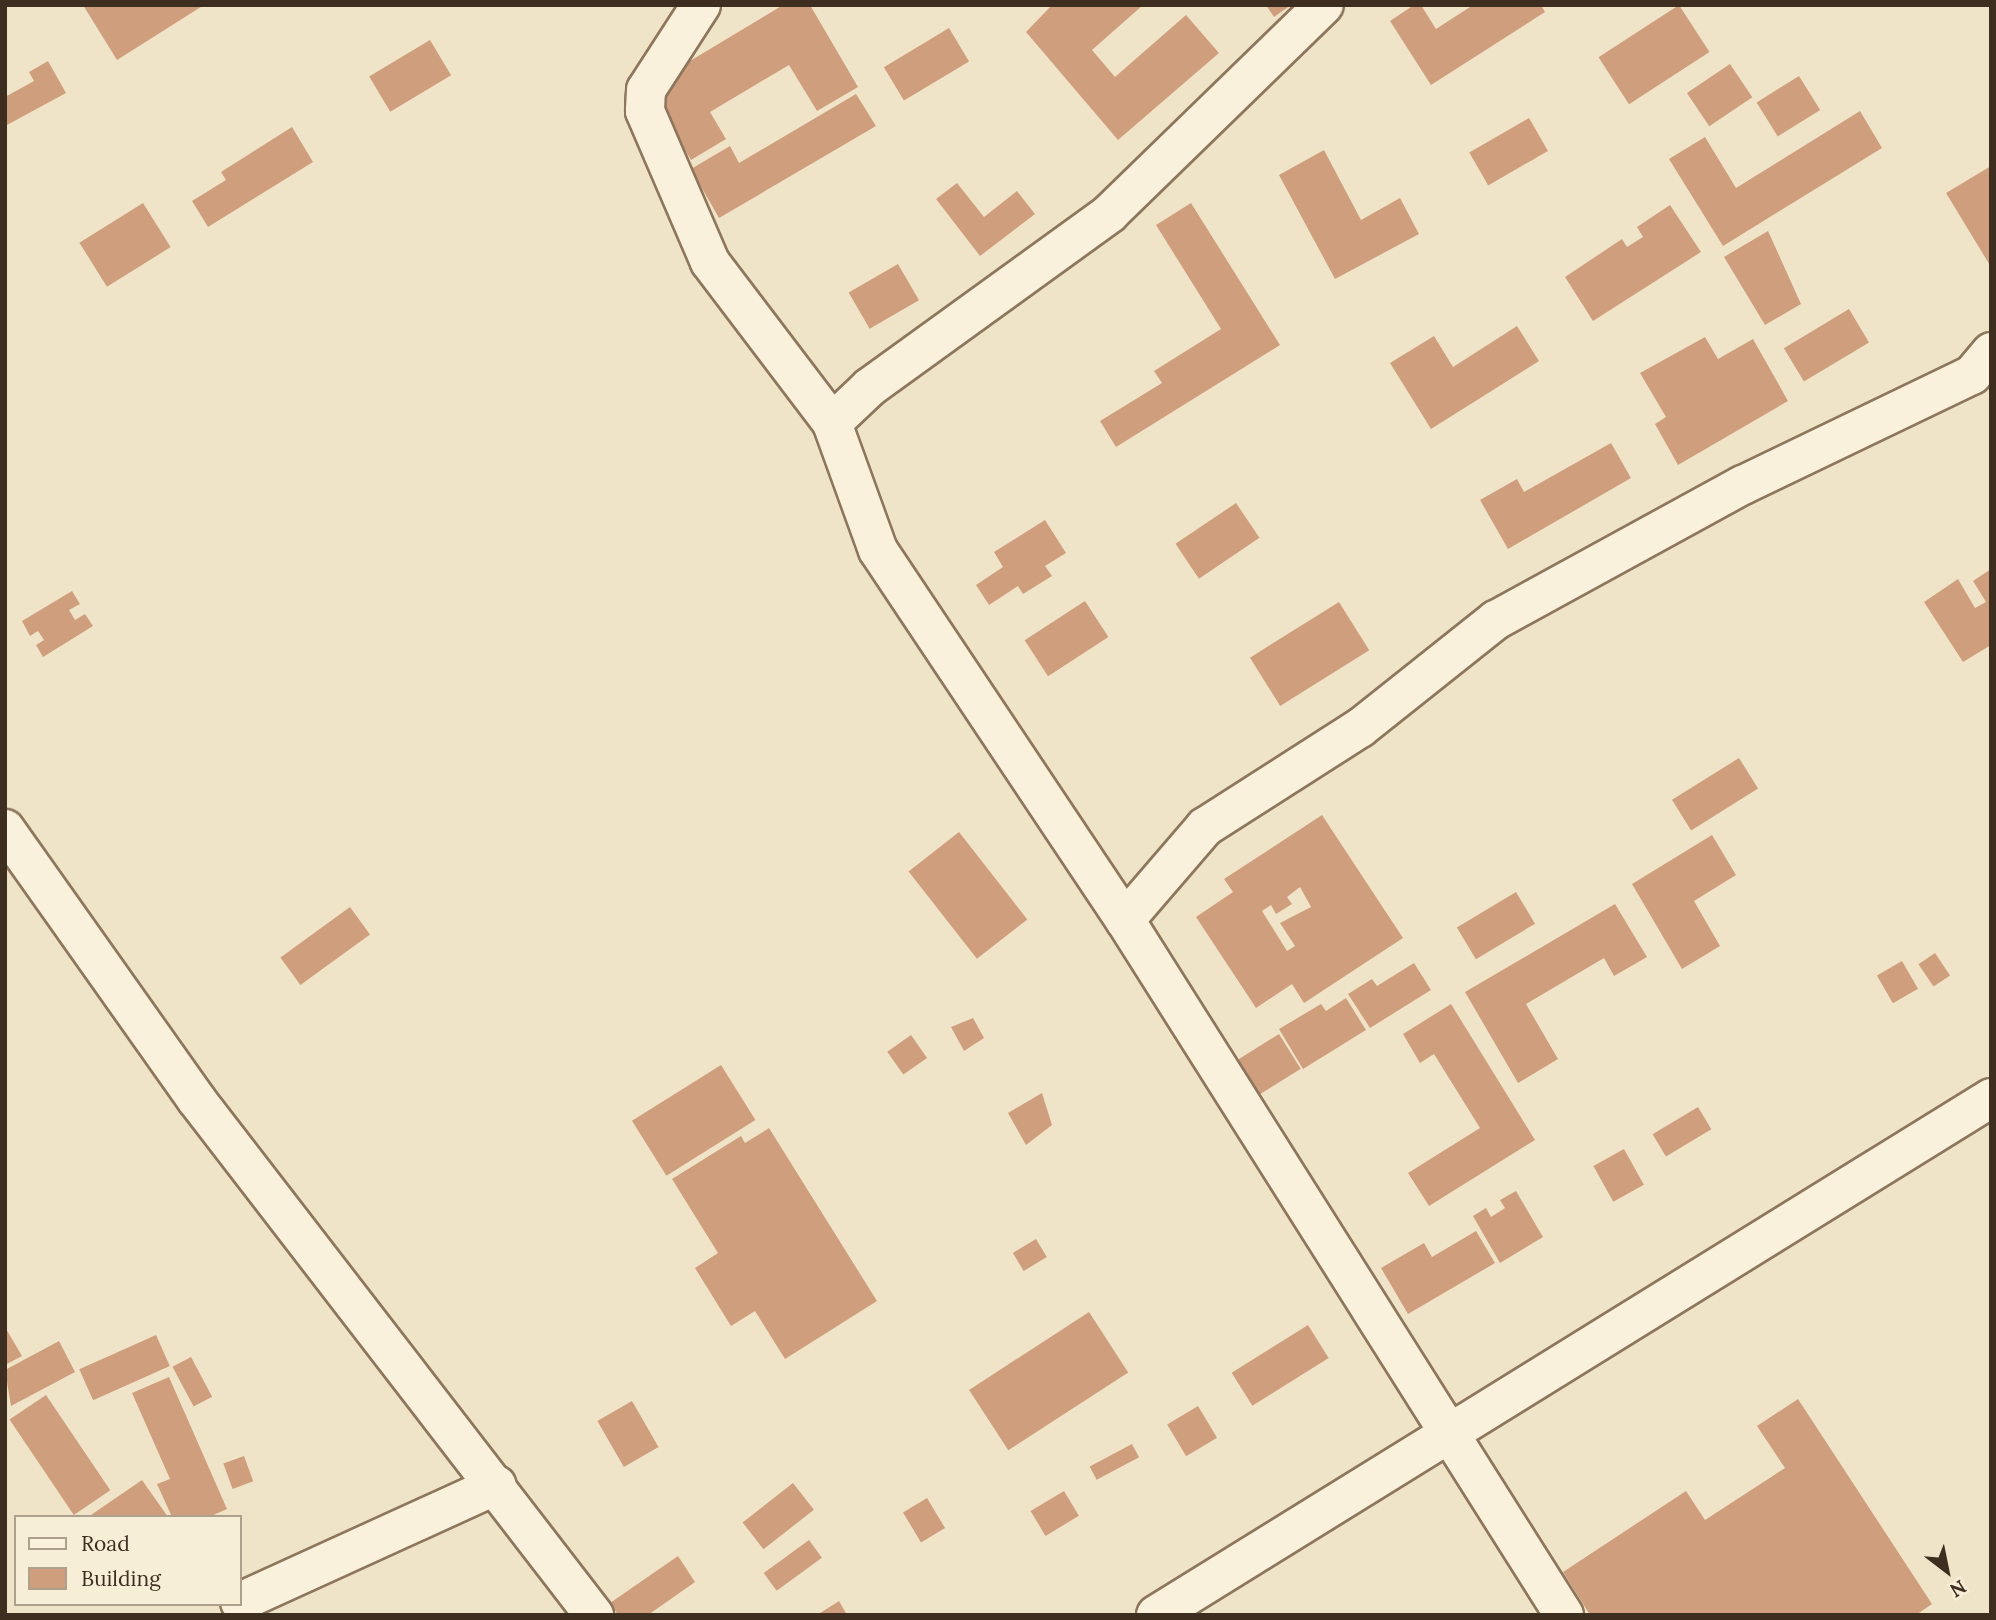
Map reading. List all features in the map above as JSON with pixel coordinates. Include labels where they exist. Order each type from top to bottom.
[{"type":"street","points":[[701,5],[646,90],[645,111],[710,262],[832,423],[878,550],[1125,920],[1446,1433],[1564,1615]]},
{"type":"street","points":[[832,423],[870,387],[1110,213],[1324,5]]},
{"type":"street","points":[[1125,920],[1205,827],[1360,728],[1527,600],[1779,467],[1985,368]]},
{"type":"street","points":[[5,829],[196,1099],[497,1485],[594,1615]]},
{"type":"street","points":[[1156,1615],[1991,1098]]},
{"type":"street","points":[[242,1601],[497,1485]]},
{"type":"street","points":[[216,1615],[232,1606]]},
{"type":"building","points":[[83,5],[204,5],[117,60]]},
{"type":"building","points":[[783,5],[810,5],[858,87],[817,111],[789,65],[710,112],[726,139],[691,160],[650,92],[665,76]]},
{"type":"building","points":[[1052,5],[1143,5],[1092,50],[1115,77],[1186,15],[1219,53],[1118,140],[1026,32]]},
{"type":"building","points":[[1266,5],[1291,5],[1274,17]]},
{"type":"building","points":[[1414,5],[1421,5],[1436,29],[1473,5],[1541,5],[1545,12],[1431,85],[1390,21]]},
{"type":"building","points":[[1679,5],[1709,52],[1629,104],[1598,57]]},
{"type":"building","points":[[949,28],[969,61],[904,101],[884,67]]},
{"type":"building","points":[[430,40],[451,75],[390,112],[369,77]]},
{"type":"building","points":[[48,61],[66,93],[7,125],[5,97],[34,81],[29,72]]},
{"type":"building","points":[[1730,64],[1752,97],[1709,126],[1687,93]]},
{"type":"building","points":[[1799,76],[1820,110],[1778,136],[1757,102]]},
{"type":"building","points":[[856,94],[876,126],[719,218],[691,169],[730,146],[739,163]]},
{"type":"building","points":[[1860,111],[1882,148],[1723,246],[1669,159],[1705,137],[1736,188]]},
{"type":"building","points":[[1529,118],[1548,151],[1488,185],[1469,152]]},
{"type":"building","points":[[292,127],[313,162],[208,227],[192,201],[226,180],[221,172]]},
{"type":"building","points":[[1324,150],[1361,220],[1400,198],[1419,234],[1335,279],[1279,175]]},
{"type":"building","points":[[1991,166],[1991,267],[1946,193]]},
{"type":"building","points":[[957,183],[984,217],[1017,191],[1035,214],[980,256],[936,199]]},
{"type":"building","points":[[143,203],[171,247],[107,287],[79,243]]},
{"type":"building","points":[[1191,203],[1280,345],[1116,447],[1100,421],[1162,383],[1154,371],[1221,329],[1156,225]]},
{"type":"building","points":[[1670,205],[1701,252],[1593,321],[1565,277],[1622,239],[1627,247],[1643,237],[1637,227]]},
{"type":"building","points":[[1768,231],[1801,304],[1765,325],[1724,257]]},
{"type":"building","points":[[898,264],[919,300],[870,329],[849,292]]},
{"type":"building","points":[[1849,309],[1869,342],[1804,382],[1784,348]]},
{"type":"building","points":[[1517,326],[1539,361],[1431,429],[1390,363],[1434,336],[1453,367]]},
{"type":"building","points":[[1705,337],[1718,359],[1753,339],[1788,401],[1678,465],[1655,424],[1666,417],[1640,373]]},
{"type":"building","points":[[1611,443],[1631,478],[1508,549],[1480,500],[1517,479],[1524,492]]},
{"type":"building","points":[[1236,503],[1259,538],[1199,579],[1175,544]]},
{"type":"building","points":[[1045,520],[1066,553],[1045,566],[1052,576],[1023,594],[1018,586],[989,605],[976,585],[1003,567],[994,552]]},
{"type":"building","points":[[1991,569],[1991,645],[1963,662],[1924,602],[1958,579],[1975,608],[1986,602],[1973,581]]},
{"type":"building","points":[[72,591],[80,604],[69,610],[75,620],[85,614],[93,626],[43,657],[36,645],[44,640],[38,631],[30,636],[22,621]]},
{"type":"building","points":[[1085,601],[1108,637],[1048,676],[1025,640]]},
{"type":"building","points":[[1339,602],[1369,650],[1280,706],[1250,658]]},
{"type":"building","points":[[1739,758],[1758,789],[1691,830],[1672,800]]},
{"type":"building","points":[[1322,815],[1403,938],[1304,1003],[1292,984],[1256,1008],[1196,917],[1233,892],[1224,879]],"holes":[[[1300,887],[1311,907],[1280,923],[1295,946],[1287,951],[1262,911],[1271,905],[1276,914],[1292,904],[1287,897]]]},
{"type":"building","points":[[959,832],[1027,919],[977,959],[909,871]]},
{"type":"building","points":[[1712,835],[1736,875],[1694,901],[1720,946],[1682,969],[1632,884]]},
{"type":"building","points":[[1516,892],[1535,924],[1476,959],[1457,928]]},
{"type":"building","points":[[1615,904],[1647,957],[1614,976],[1604,958],[1526,1004],[1558,1059],[1518,1083],[1465,992]]},
{"type":"building","points":[[350,907],[370,935],[300,985],[280,958]]},
{"type":"building","points":[[1935,953],[1950,975],[1934,987],[1918,964]]},
{"type":"building","points":[[1902,961],[1918,989],[1893,1003],[1877,976]]},
{"type":"building","points":[[1414,963],[1431,990],[1370,1028],[1348,994],[1372,979],[1377,986]]},
{"type":"building","points":[[1346,998],[1366,1030],[1303,1069],[1279,1029],[1321,1004],[1326,1011]]},
{"type":"building","points":[[1451,1004],[1535,1140],[1429,1206],[1408,1173],[1480,1128],[1434,1054],[1420,1063],[1403,1034]]},
{"type":"building","points":[[973,1018],[984,1038],[964,1051],[951,1027]]},
{"type":"building","points":[[1279,1034],[1301,1069],[1258,1095],[1237,1060]]},
{"type":"building","points":[[911,1035],[927,1058],[903,1075],[887,1052]]},
{"type":"building","points":[[721,1065],[755,1120],[666,1176],[632,1121]]},
{"type":"building","points":[[1042,1093],[1052,1125],[1026,1145],[1008,1113]]},
{"type":"building","points":[[1698,1107],[1711,1129],[1666,1157],[1653,1134]]},
{"type":"building","points":[[769,1128],[877,1301],[785,1359],[755,1311],[731,1326],[695,1268],[718,1253],[672,1179],[741,1136],[745,1143]]},
{"type":"building","points":[[1624,1149],[1644,1185],[1613,1202],[1593,1166]]},
{"type":"building","points":[[1516,1191],[1543,1237],[1500,1263],[1473,1216],[1486,1208],[1491,1217],[1505,1208],[1500,1200]]},
{"type":"building","points":[[1476,1231],[1495,1263],[1408,1314],[1381,1268],[1424,1243],[1432,1257]]},
{"type":"building","points":[[1036,1239],[1047,1257],[1024,1271],[1013,1253]]},
{"type":"building","points":[[1089,1312],[1128,1372],[1008,1450],[969,1390]]},
{"type":"building","points":[[1308,1325],[1329,1358],[1252,1406],[1232,1373]]},
{"type":"building","points":[[5,1327],[22,1356],[5,1365]]},
{"type":"building","points":[[156,1335],[170,1366],[93,1400],[79,1369]]},
{"type":"building","points":[[59,1341],[75,1372],[11,1406],[5,1370]]},
{"type":"building","points":[[191,1357],[212,1397],[194,1407],[172,1367]]},
{"type":"building","points":[[169,1377],[227,1509],[214,1515],[171,1515],[157,1484],[170,1479],[132,1393]]},
{"type":"building","points":[[46,1395],[110,1490],[74,1515],[10,1420]]},
{"type":"building","points":[[1798,1399],[1932,1604],[1916,1615],[1590,1615],[1563,1572],[1686,1491],[1705,1520],[1785,1468],[1757,1426]]},
{"type":"building","points":[[632,1401],[658,1447],[624,1467],[597,1421]]},
{"type":"building","points":[[1198,1406],[1217,1438],[1186,1456],[1167,1425]]},
{"type":"building","points":[[1132,1444],[1139,1457],[1097,1480],[1090,1467]]},
{"type":"building","points":[[244,1456],[253,1481],[233,1489],[223,1464]]},
{"type":"building","points":[[142,1480],[167,1515],[91,1515]]},
{"type":"building","points":[[793,1483],[814,1510],[763,1549],[743,1522]]},
{"type":"building","points":[[1064,1491],[1079,1516],[1046,1536],[1031,1511]]},
{"type":"building","points":[[927,1498],[945,1528],[921,1542],[903,1512]]},
{"type":"building","points":[[809,1540],[822,1558],[777,1591],[764,1573]]},
{"type":"building","points":[[678,1556],[695,1582],[648,1615],[618,1615],[610,1603]]},
{"type":"building","points":[[839,1601],[847,1615],[817,1615]]}]
